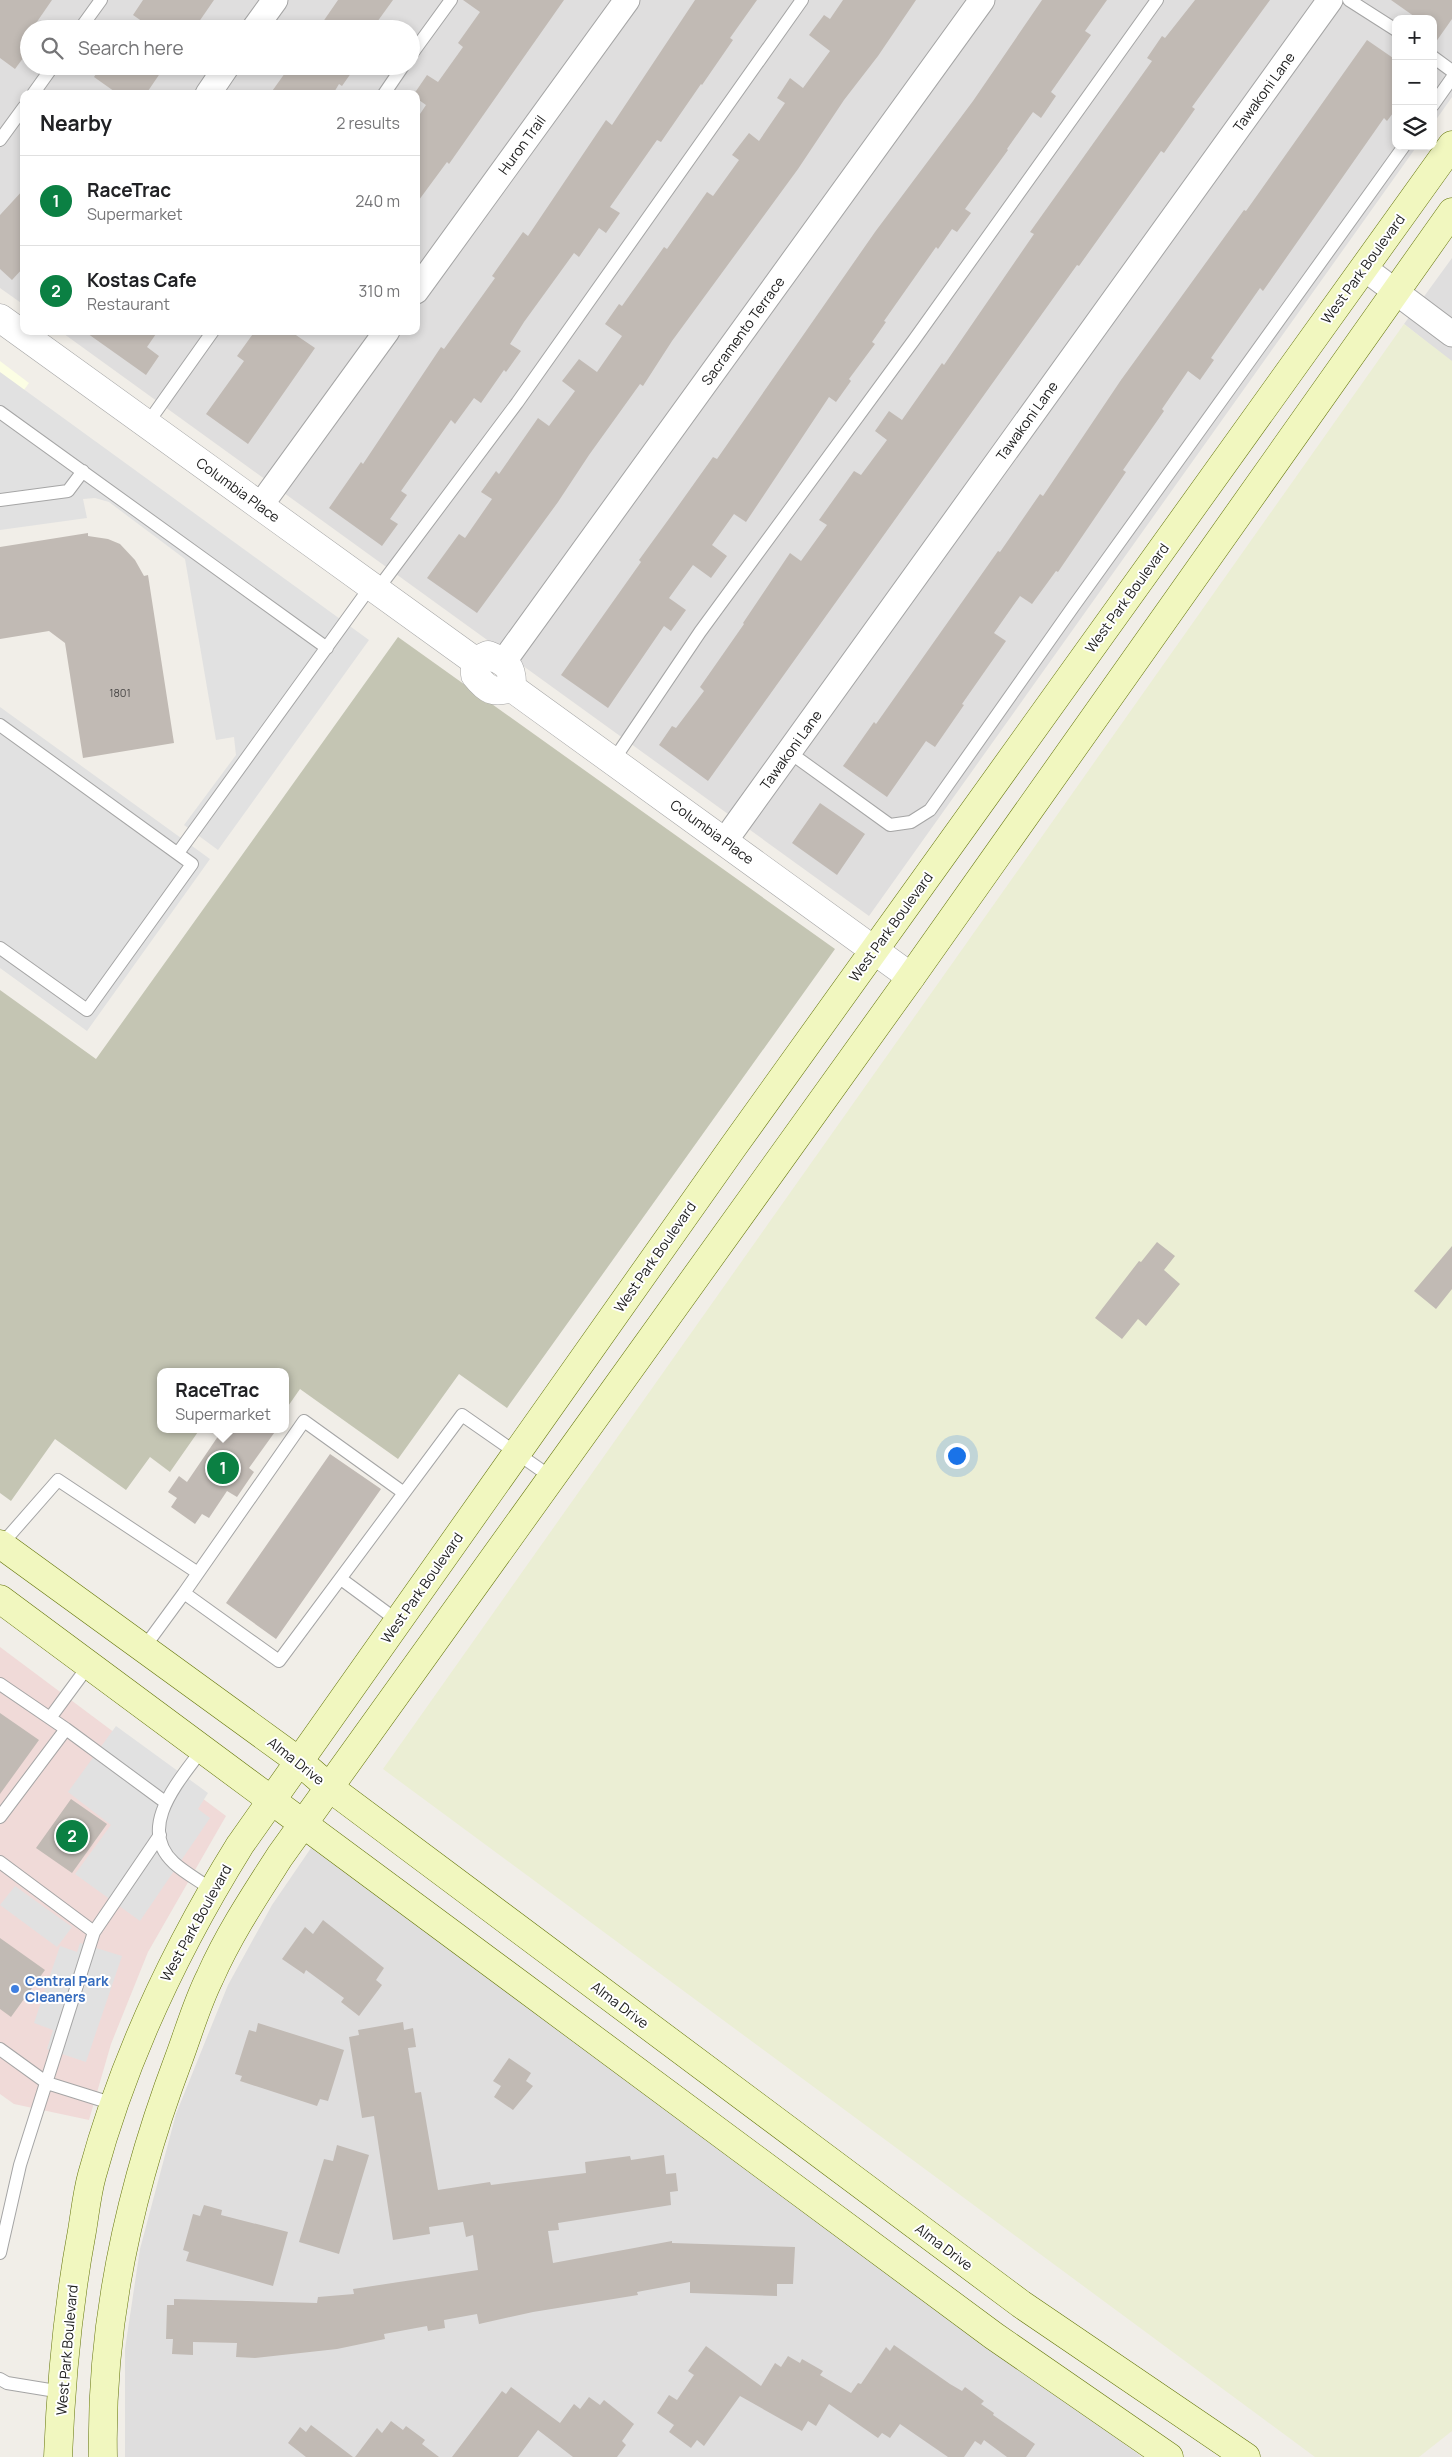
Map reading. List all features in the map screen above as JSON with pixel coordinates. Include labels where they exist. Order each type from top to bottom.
[{"type":"main road","name":"West Park Boulevard","points":[[58,2457],[66,2328],[75,2266],[92,2176],[114,2104],[159,1991],[212,1890],[272,1800],[516,1453],[874,950],[1452,145]]},
{"type":"main road","points":[[103,2457],[108,2348],[123,2244],[141,2174],[169,2085],[209,1978],[233,1932],[280,1856],[911,977],[1452,212]]},
{"type":"main road","name":"Alma Drive","points":[[0,1545],[300,1762],[330,1788],[1021,2304],[1246,2457]]},
{"type":"main road","points":[[0,1599],[994,2336],[1170,2457]]},
{"type":"main road","points":[[680,2104],[705,2068]]},
{"type":"main road","points":[[1108,2416],[1132,2380]]},
{"type":"main road","points":[[62,2392],[105,2398]]},
{"type":"street","points":[[261,20],[275,0]]},
{"type":"street","name":"Huron Trail","points":[[420,285],[627,0]]},
{"type":"street","name":"Sacramento Terrace","points":[[504,661],[982,0]]},
{"type":"street","name":"Tawakoni Lane","points":[[724,842],[1330,0]]},
{"type":"street","points":[[211,90],[221,75]]},
{"type":"street","points":[[1364,268],[1452,334]]},
{"type":"street","name":"Columbia Place","points":[[0,318],[20,328]]},
{"type":"street","name":"Columbia Place","points":[[33,335],[147,424],[475,662]]},
{"type":"street","points":[[260,506],[384,335]]},
{"type":"street","points":[[488,656],[504,661],[512,673],[512,688],[500,692],[485,687],[475,675],[475,662],[488,656]]},
{"type":"street","name":"Columbia Place","points":[[512,688],[911,977]]},
{"type":"lane","points":[[87,20],[101,0]]},
{"type":"lane","points":[[420,43],[451,0]]},
{"type":"lane","points":[[178,853],[327,648],[517,403],[802,0]]},
{"type":"lane","points":[[613,761],[700,632],[914,340],[1157,0]]},
{"type":"lane","points":[[1349,0],[1392,27]]},
{"type":"lane","points":[[1437,60],[1452,71]]},
{"type":"lane","points":[[36,90],[47,75]]},
{"type":"lane","points":[[387,90],[397,75]]},
{"type":"lane","points":[[1437,99],[1452,78]]},
{"type":"lane","points":[[0,140],[20,112]]},
{"type":"lane","points":[[789,752],[890,825],[911,822],[930,810],[1078,599],[1401,150]]},
{"type":"lane","points":[[147,424],[211,335]]},
{"type":"lane","points":[[0,412],[327,648]]},
{"type":"lane","points":[[0,500],[68,491],[83,471]]},
{"type":"lane","points":[[0,725],[192,864],[87,1010],[0,948]]},
{"type":"lane","points":[[184,1593],[280,1662],[462,1414],[551,1477]]},
{"type":"lane","points":[[143,1649],[304,1421],[404,1493]]},
{"type":"lane","points":[[0,1545],[58,1480],[198,1572]]},
{"type":"lane","points":[[341,1579],[398,1621]]},
{"type":"lane","points":[[50,1718],[89,1665]]},
{"type":"lane","points":[[0,1684],[66,1729],[165,1802]]},
{"type":"lane","points":[[0,1817],[66,1729]]},
{"type":"lane","points":[[203,1748],[165,1802],[160,1817],[160,1835],[165,1852],[174,1863],[212,1890]]},
{"type":"lane","points":[[0,2253],[20,2165],[94,1932],[160,1835]]},
{"type":"lane","points":[[0,1862],[94,1932]]},
{"type":"lane","points":[[0,2049],[47,2083],[114,2104]]},
{"type":"lane","points":[[0,2379],[6,2383],[62,2392]]},
{"type":"shaded area","points":[[0,0],[1452,0],[1452,97],[1437,118],[1437,15],[1392,15],[1392,150],[1414,150],[869,916],[66,335],[420,335],[420,90],[20,90],[20,302],[0,288]]},
{"type":"shaded area","points":[[1452,258],[1452,362],[1404,324]]},
{"type":"shaded area","points":[[1404,324],[1452,361],[1452,2431],[1419,2457],[1315,2457],[383,1769]]},
{"type":"shaded area","points":[[0,361],[29,383],[0,423]]},
{"type":"shaded area","points":[[0,372],[369,640],[218,850],[184,825],[236,755],[234,737],[216,740],[185,559],[109,502],[95,498],[83,499],[87,518],[0,530]]},
{"type":"shaded area","points":[[398,637],[835,949],[507,1408],[459,1374],[398,1459],[300,1389],[289,1405],[289,1368],[157,1368],[157,1433],[197,1433],[170,1472],[150,1457],[126,1490],[55,1439],[11,1501],[0,1493],[0,990],[96,1059]]},
{"type":"shaded area","points":[[0,707],[210,859],[87,1031],[0,968]]},
{"type":"shaded area","points":[[0,1647],[226,1816],[148,1952],[111,2044],[89,2120],[14,2104],[0,2094]]},
{"type":"shaded area","points":[[116,1726],[208,1793],[198,1809],[210,1818],[140,1921],[75,1874],[111,1825],[68,1792]]},
{"type":"shaded area","points":[[311,1848],[1142,2457],[125,2457],[125,2349],[140,2249],[176,2114],[228,1985],[272,1905]]},
{"type":"shaded area","points":[[15,1886],[72,1927],[57,1947],[0,1905]]},
{"type":"shaded area","points":[[80,1943],[122,1956],[86,2062],[47,2049],[53,2030],[34,2023],[60,1946],[77,1952]]},
{"type":"building","points":[[0,0],[52,0],[38,20],[20,20],[20,62],[15,69],[0,58]]},
{"type":"building","points":[[143,0],[214,0],[200,20],[140,20],[133,15]]},
{"type":"building","points":[[338,0],[393,0],[379,20],[324,20]]},
{"type":"building","points":[[463,0],[564,0],[449,164],[447,162],[420,199],[420,114],[426,105],[420,101],[420,90],[417,90],[427,75],[438,82],[463,47],[458,43],[480,12]]},
{"type":"building","points":[[695,0],[757,0],[730,38],[733,40],[702,85],[661,142],[657,140],[610,207],[620,213],[606,233],[599,228],[579,257],[574,253],[524,322],[510,344],[521,351],[506,372],[504,370],[481,403],[474,398],[455,424],[451,420],[401,491],[407,495],[390,519],[398,524],[382,546],[329,508],[361,462],[363,464],[441,347],[444,349],[495,278],[492,276],[523,232],[528,236],[606,120],[612,125]]},
{"type":"building","points":[[843,0],[916,0],[878,56],[844,100],[798,169],[672,341],[643,386],[640,384],[558,502],[477,613],[427,578],[459,534],[465,538],[492,499],[481,492],[496,471],[499,474],[538,418],[549,426],[575,391],[562,381],[579,359],[597,372],[622,336],[605,324],[619,304],[622,306],[664,247],[667,249],[707,192],[713,196],[739,160],[732,155],[749,133],[759,141],[785,103],[777,98],[790,78],[803,88],[830,51],[809,35],[824,15],[830,19]]},
{"type":"building","points":[[1042,0],[1107,0],[1085,31],[1091,35],[1051,92],[1056,96],[1041,118],[1033,112],[965,209],[971,213],[957,232],[952,229],[938,249],[936,247],[884,321],[886,322],[872,342],[875,344],[849,379],[851,381],[836,402],[829,397],[746,522],[734,514],[712,545],[727,556],[711,578],[693,565],[669,598],[686,610],[671,631],[664,626],[608,708],[561,675],[641,562],[639,560],[713,457],[717,459],[875,232],[973,101]]},
{"type":"building","points":[[1195,0],[1270,0],[1192,107],[1195,109],[1164,153],[1161,151],[1079,266],[1077,265],[708,781],[659,745],[672,726],[676,728],[704,691],[700,687],[790,553],[801,561],[827,525],[819,520],[854,471],[861,475],[887,440],[875,431],[889,411],[902,420],[942,363],[944,365],[1034,234],[1030,232],[1152,61],[1147,58],[1162,36],[1165,38]]},
{"type":"building","points":[[1391,0],[1452,0],[1452,19],[1437,40],[1437,15],[1412,15]]},
{"type":"building","points":[[1367,40],[1392,57],[1392,114],[1387,121],[1384,118],[1263,291],[1260,288],[1211,358],[1214,360],[1200,380],[1188,371],[1162,409],[1164,411],[1123,470],[1126,472],[1058,572],[1056,571],[1032,604],[1020,596],[994,633],[1006,641],[962,704],[964,705],[935,747],[926,741],[887,797],[843,766],[874,722],[876,724],[1040,494],[1043,496],[1121,380],[1244,210],[1246,211]]},
{"type":"building","points":[[95,75],[159,75],[149,90],[112,90],[94,77]]},
{"type":"building","points":[[284,75],[350,75],[342,86],[339,84],[335,90],[273,90]]},
{"type":"building","points":[[20,193],[20,271],[12,280],[0,269],[0,215]]},
{"type":"building","points":[[90,335],[155,335],[147,347],[159,356],[146,375]]},
{"type":"building","points":[[252,335],[296,335],[315,348],[248,444],[206,414],[244,361],[237,356]]},
{"type":"building","points":[[88,533],[88,536],[108,539],[120,544],[135,560],[144,576],[148,575],[174,743],[83,758],[65,643],[49,631],[0,639],[0,547]]},
{"type":"building","points":[[820,803],[865,834],[837,875],[792,843]]},
{"type":"building","points":[[1157,1242],[1175,1256],[1164,1270],[1180,1284],[1146,1326],[1138,1319],[1122,1339],[1095,1318],[1139,1261],[1141,1262]]},
{"type":"building","points":[[1452,1246],[1452,1289],[1436,1309],[1414,1291]]},
{"type":"building","points":[[220,1433],[274,1433],[249,1468],[254,1472],[237,1497],[227,1491],[209,1518],[202,1514],[195,1524],[171,1507],[177,1498],[168,1492],[179,1476],[187,1482]]},
{"type":"building","points":[[330,1454],[381,1489],[276,1639],[226,1603]]},
{"type":"building","points":[[0,1713],[39,1740],[0,1794]]},
{"type":"building","points":[[71,1799],[107,1824],[72,1873],[36,1848]]},
{"type":"building","points":[[323,1920],[384,1968],[376,1980],[382,1985],[359,2016],[341,2002],[344,1998],[306,1970],[304,1974],[282,1959],[305,1927],[313,1934]]},
{"type":"building","name":"Central Park Cleaners","points":[[0,1938],[45,1970],[11,2017],[0,2009]]},
{"type":"building","points":[[403,2022],[404,2030],[413,2028],[416,2047],[408,2048],[415,2093],[421,2092],[438,2190],[490,2182],[491,2185],[586,2173],[585,2162],[630,2156],[631,2160],[664,2155],[666,2174],[676,2173],[678,2191],[670,2192],[671,2205],[558,2223],[559,2230],[548,2231],[553,2263],[672,2241],[672,2243],[795,2247],[793,2284],[777,2284],[777,2296],[690,2293],[690,2282],[637,2292],[638,2295],[533,2312],[479,2324],[477,2314],[444,2320],[445,2328],[428,2331],[427,2326],[384,2334],[385,2339],[337,2349],[255,2358],[236,2357],[237,2343],[193,2342],[193,2355],[172,2354],[173,2339],[166,2339],[167,2305],[174,2305],[174,2299],[317,2303],[318,2297],[354,2294],[353,2289],[478,2270],[473,2235],[466,2237],[463,2222],[429,2227],[430,2234],[393,2240],[374,2116],[362,2118],[349,2037],[359,2035],[358,2030]]},
{"type":"building","points":[[258,2023],[344,2050],[328,2101],[320,2099],[317,2106],[240,2081],[242,2076],[235,2074],[249,2030],[256,2032]]},
{"type":"building","points":[[509,2058],[531,2073],[526,2081],[533,2086],[513,2110],[494,2097],[501,2086],[493,2081]]},
{"type":"building","points":[[337,2145],[369,2155],[339,2254],[299,2242],[324,2159],[333,2161]]},
{"type":"building","points":[[204,2205],[222,2210],[221,2215],[288,2232],[273,2286],[186,2261],[189,2252],[183,2250],[193,2214],[200,2216]]},
{"type":"building","points":[[894,2345],[950,2384],[962,2391],[965,2387],[984,2401],[981,2404],[994,2413],[993,2415],[1035,2444],[1026,2457],[1007,2457],[984,2440],[981,2445],[975,2441],[964,2457],[948,2457],[900,2424],[890,2438],[882,2433],[878,2438],[829,2404],[816,2426],[808,2421],[802,2431],[740,2396],[704,2446],[697,2440],[691,2448],[669,2432],[674,2425],[657,2413],[669,2395],[677,2400],[694,2375],[688,2371],[706,2346],[761,2386],[775,2363],[781,2367],[788,2356],[800,2363],[802,2359],[823,2371],[820,2375],[851,2393],[858,2383],[861,2384],[886,2347],[890,2351]]},
{"type":"building","points":[[511,2387],[560,2423],[574,2404],[580,2409],[589,2397],[600,2405],[604,2400],[634,2424],[622,2441],[626,2445],[617,2457],[573,2457],[538,2430],[518,2457],[452,2457],[502,2391],[506,2394]]},
{"type":"building","points":[[391,2421],[403,2430],[406,2426],[425,2440],[422,2444],[439,2457],[355,2457],[377,2428],[382,2433]]},
{"type":"building","points":[[311,2425],[353,2457],[306,2457],[288,2443],[300,2427],[306,2432]]},
{"type":"place","name":"RaceTrac","points":[[223,1468]]},
{"type":"place","name":"Kostas Cafe","points":[[72,1836]]},
{"type":"place","name":"Central Park Cleaners","points":[[15,1989]]}]
